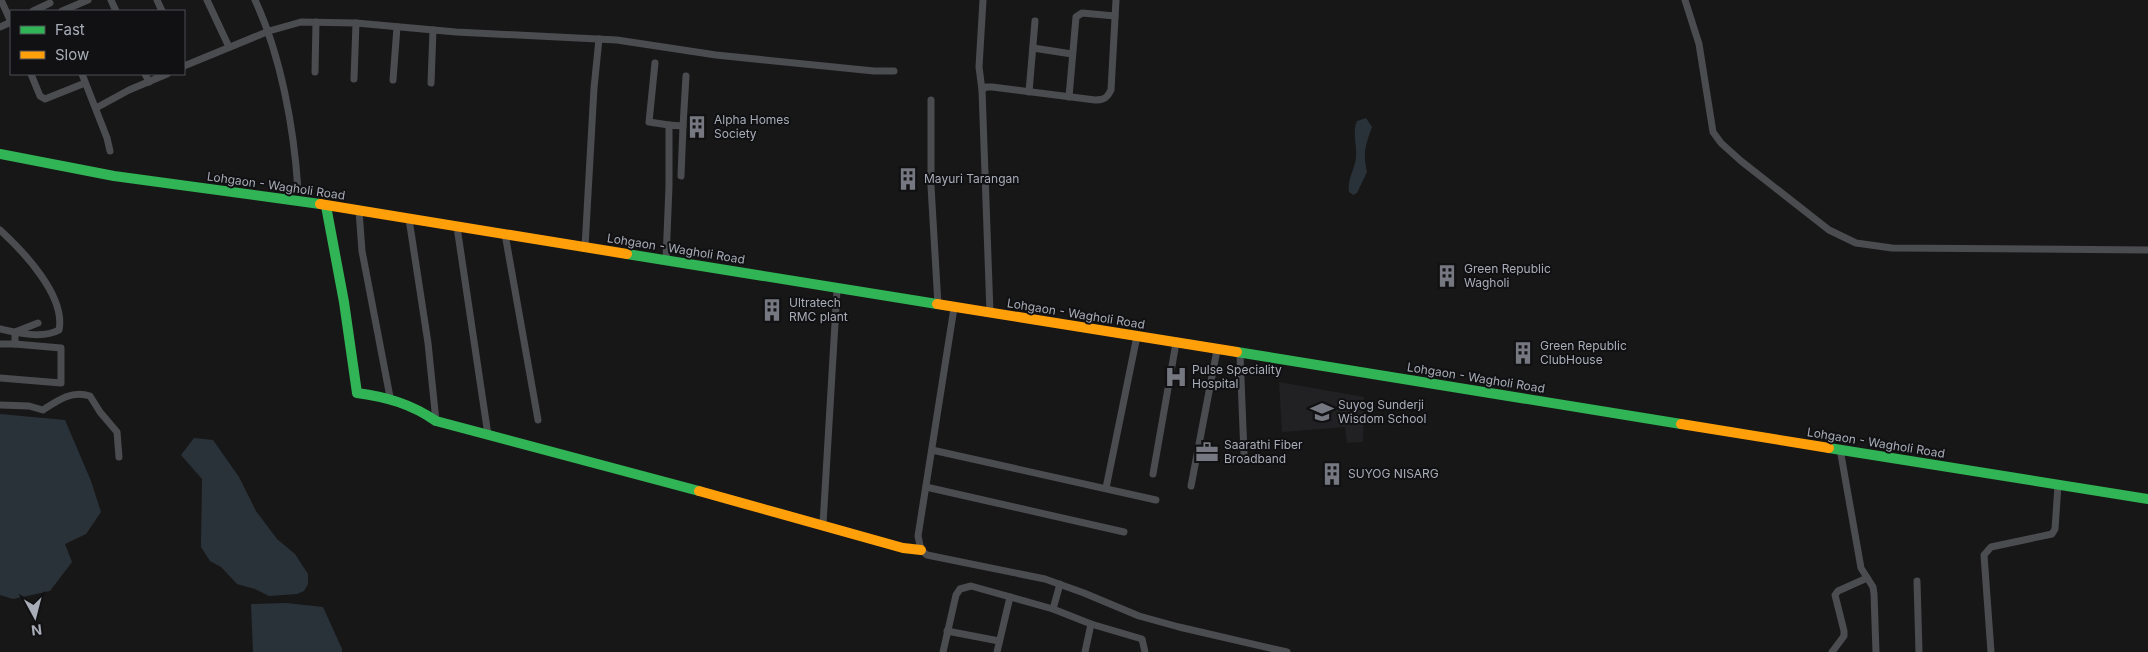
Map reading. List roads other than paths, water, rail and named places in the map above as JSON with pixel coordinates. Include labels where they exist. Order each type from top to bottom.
[{"type":"main road","name":"Lohgaon - Wagholi Road","points":[[0,154],[114,176],[326,206],[504,234],[837,290],[1461,387],[1722,432],[1840,449],[2148,499]]},
{"type":"main road","points":[[326,206],[344,302],[357,393],[390,397],[416,406],[436,421],[823,524],[904,548],[921,550]]},
{"type":"street","points":[[1,0],[10,20]]},
{"type":"street","points":[[64,10],[86,0]]},
{"type":"street","points":[[207,0],[230,47]]},
{"type":"street","points":[[255,0],[269,31],[293,145],[298,190]]},
{"type":"street","points":[[983,0],[979,66],[982,90],[990,313]]},
{"type":"street","points":[[982,90],[986,87],[992,87],[1095,100],[1102,100],[1108,96],[1111,90],[1116,0]]},
{"type":"street","points":[[1685,0],[1699,44],[1713,132],[1721,143],[1741,160],[1829,230],[1856,243],[1892,248],[2148,250]]},
{"type":"street","points":[[36,10],[49,2]]},
{"type":"street","points":[[1069,97],[1075,20],[1078,14],[1116,16]]},
{"type":"street","points":[[1029,92],[1036,21]]},
{"type":"street","points":[[185,63],[292,23],[316,22],[599,39],[667,46],[716,55],[874,71],[894,71]]},
{"type":"street","points":[[314,72],[316,22]]},
{"type":"street","points":[[354,79],[356,23]]},
{"type":"street","points":[[393,80],[396,27]]},
{"type":"street","points":[[431,83],[433,30]]},
{"type":"street","points":[[585,247],[594,88],[599,39]]},
{"type":"street","points":[[1033,48],[1072,54]]},
{"type":"street","points":[[656,63],[649,122],[683,126]]},
{"type":"street","points":[[31,75],[40,96],[45,98],[85,83]]},
{"type":"street","points":[[82,75],[107,138],[110,151]]},
{"type":"street","points":[[146,75],[149,82]]},
{"type":"street","points":[[96,108],[165,75]]},
{"type":"street","points":[[681,176],[686,76]]},
{"type":"street","points":[[931,100],[931,186],[938,305]]},
{"type":"street","points":[[666,260],[669,125]]},
{"type":"street","points":[[359,211],[362,251],[390,397]]},
{"type":"street","points":[[409,219],[428,344],[436,421]]},
{"type":"street","points":[[457,227],[488,435]]},
{"type":"street","points":[[0,230],[24,252],[38,273],[56,301],[60,322],[57,332],[15,332],[0,329]]},
{"type":"street","points":[[504,234],[538,420]]},
{"type":"street","points":[[823,524],[837,290]]},
{"type":"street","points":[[954,308],[918,536],[921,550],[927,554],[1060,584],[1139,616],[1188,630],[1287,652]]},
{"type":"street","points":[[15,332],[38,324]]},
{"type":"street","points":[[15,332],[15,344]]},
{"type":"street","points":[[1106,488],[1137,336]]},
{"type":"street","points":[[1153,474],[1176,343]]},
{"type":"street","points":[[0,344],[61,348],[61,383],[0,378]]},
{"type":"street","points":[[1191,486],[1217,350]]},
{"type":"street","points":[[1240,354],[1244,454]]},
{"type":"street","points":[[0,405],[29,406],[43,410],[62,397],[80,393],[90,396],[100,412],[117,432],[119,457]]},
{"type":"street","points":[[1840,449],[1861,568],[1873,587],[1876,652]]},
{"type":"street","points":[[932,450],[1156,500]]},
{"type":"street","points":[[1991,652],[1984,555],[1986,550],[1991,547],[2052,534],[2055,529],[2058,485]]},
{"type":"street","points":[[926,487],[1124,532]]},
{"type":"street","points":[[1832,652],[1844,636],[1835,595],[1838,591],[1866,578]]},
{"type":"street","points":[[1917,580],[1919,652]]},
{"type":"street","points":[[1053,609],[1060,584]]},
{"type":"street","points":[[943,652],[956,595],[960,589],[971,586],[1053,609],[1091,624],[1142,639],[1145,644],[1145,652]]},
{"type":"street","points":[[997,652],[1010,597]]},
{"type":"street","points":[[1085,652],[1091,624]]},
{"type":"street","points":[[948,631],[1000,641]]},
{"type":"place","name":"Alpha Homes Society","points":[[697,127]]},
{"type":"place","name":"Mayuri Tarangan","points":[[908,179]]},
{"type":"place","name":"Green Republic Wagholi","points":[[1447,276]]},
{"type":"place","name":"Ultratech RMC plant","points":[[772,310]]},
{"type":"place","name":"Green Republic ClubHouse","points":[[1523,353]]},
{"type":"place","name":"Pulse Speciality Hospital","points":[[1176,377]]},
{"type":"place","name":"Suyog Sunderji Wisdom School","points":[[1322,412]]},
{"type":"place","name":"Saarathi Fiber Broadband","points":[[1207,452]]},
{"type":"place","name":"SUYOG NISARG","points":[[1332,474]]}]
